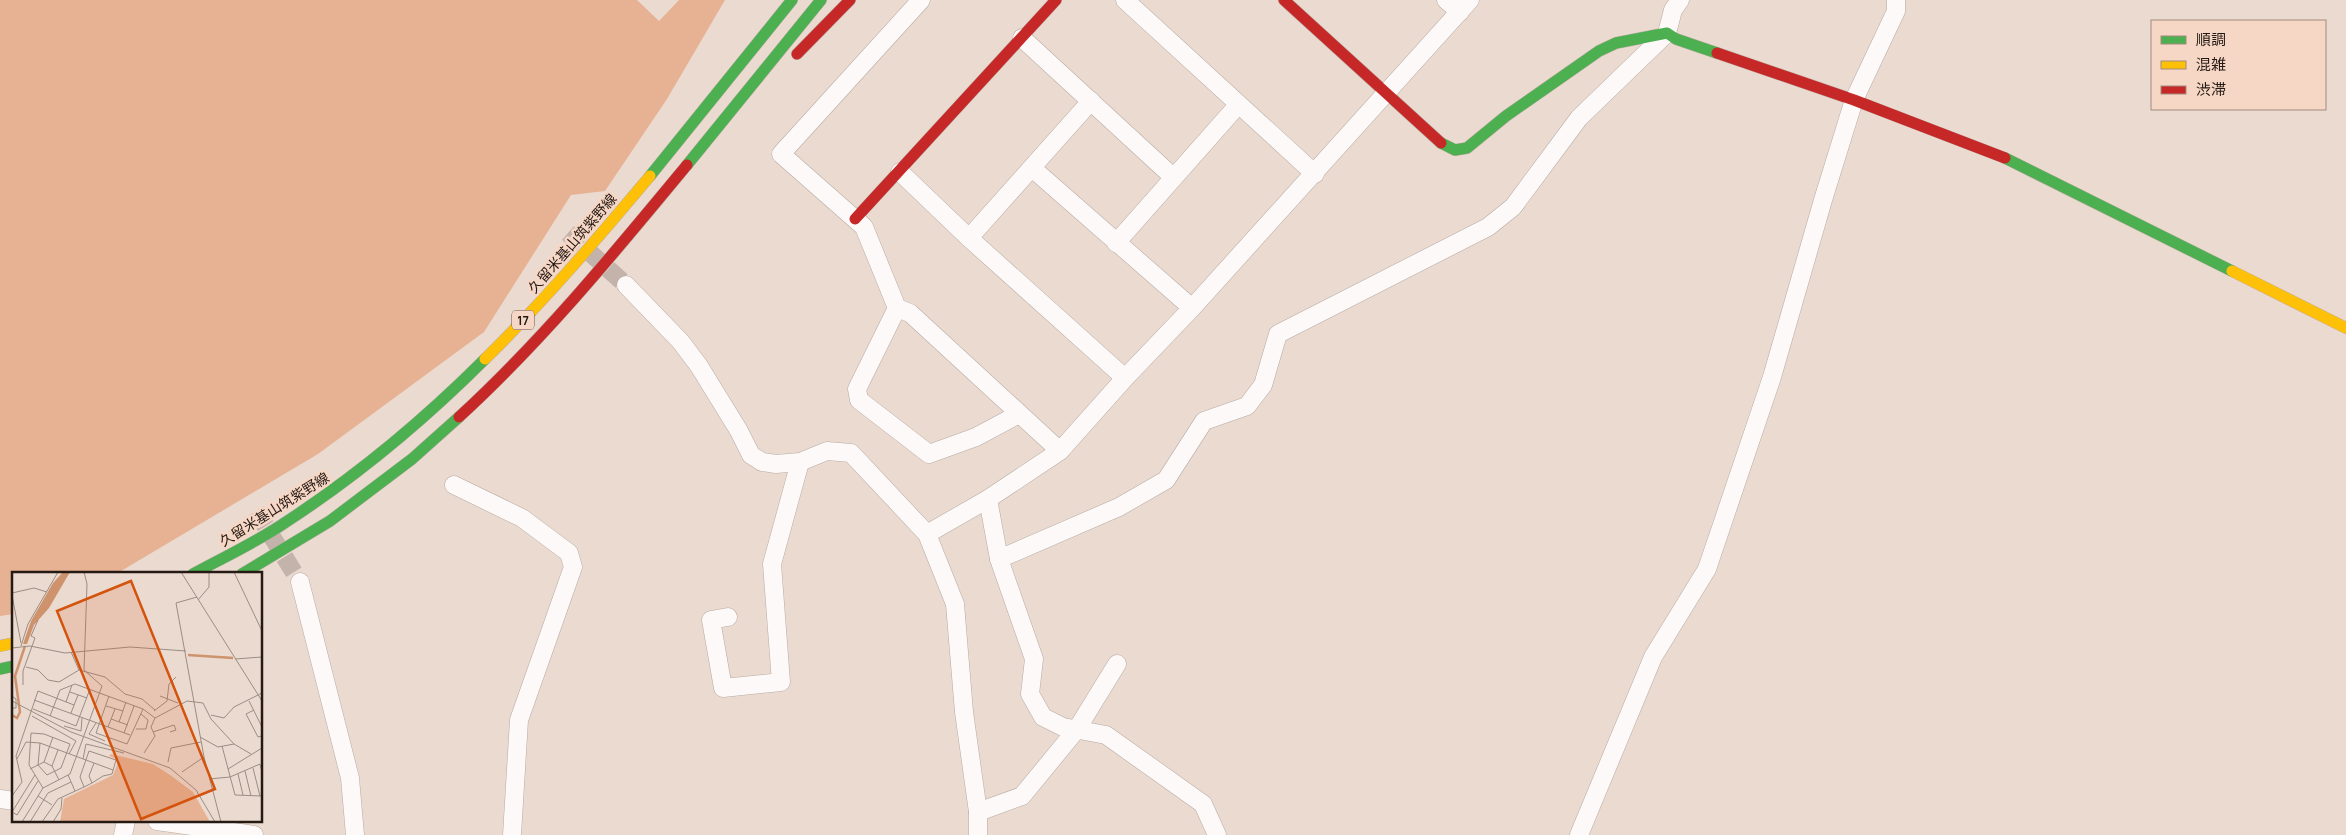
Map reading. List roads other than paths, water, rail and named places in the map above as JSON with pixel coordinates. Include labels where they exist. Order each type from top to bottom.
[{"type":"main road","name":"久留米基山筑紫野線","points":[[197,572],[253,543],[322,498],[406,434],[453,392],[548,295],[591,246],[792,0]]},
{"type":"main road","name":"17","points":[[246,572],[342,512],[425,448],[514,363],[617,251],[821,0]]},
{"type":"main road","points":[[787,64],[850,0]]},
{"type":"main road","points":[[855,219],[1056,0]]},
{"type":"main road","points":[[1284,0],[1445,146],[1455,150],[1468,148],[1506,116],[1599,51],[1616,43],[1667,33],[1676,39],[1854,100],[1985,149],[2040,174],[2346,328]]},
{"type":"main road","points":[[712,99],[734,54]]},
{"type":"main road","points":[[725,118],[774,76]]},
{"type":"street","points":[[921,0],[781,154],[864,227],[898,308],[910,313],[1060,451]]},
{"type":"street","points":[[1125,0],[1314,174]]},
{"type":"street","points":[[1000,559],[1119,507],[1166,480],[1204,421],[1247,406],[1263,385],[1278,334],[1488,227],[1513,208],[1579,118],[1667,33],[1673,10],[1680,0]]},
{"type":"street","points":[[1579,835],[1653,657],[1707,569],[1772,377],[1822,200],[1854,100],[1893,19],[1896,10],[1896,0]]},
{"type":"street","points":[[926,534],[988,499],[1060,451],[1387,93],[1459,4]]},
{"type":"street","points":[[1022,38],[1173,177]]},
{"type":"street","points":[[969,238],[1091,101]]},
{"type":"street","points":[[1116,242],[1238,105]]},
{"type":"street","points":[[1032,168],[1192,308]]},
{"type":"street","points":[[900,172],[969,238],[1125,378]]},
{"type":"street","points":[[626,285],[681,342],[699,366],[739,430],[751,456],[762,462],[776,464],[800,462],[828,451],[851,452],[926,534],[955,604],[964,712],[978,812],[978,835]]},
{"type":"street","points":[[898,308],[857,389],[859,400],[929,454],[976,438],[1019,414]]},
{"type":"street","points":[[728,617],[711,620],[723,688],[781,682],[772,564],[800,462]]},
{"type":"street","points":[[454,485],[522,518],[569,553],[573,567],[519,720],[512,835]]},
{"type":"street","points":[[988,499],[1000,559],[1034,659],[1030,694],[1043,717],[1063,727],[1106,736],[1203,804],[1217,835]]},
{"type":"street","points":[[300,582],[350,778],[355,835]]},
{"type":"street","points":[[978,812],[1022,796],[1077,729],[1117,664]]},
{"type":"street","points":[[124,835],[126,822]]},
{"type":"street","points":[[164,822],[254,835]]},
{"type":"tunnel","points":[[568,233],[626,285]]},
{"type":"tunnel","points":[[256,511],[300,582]]}]
